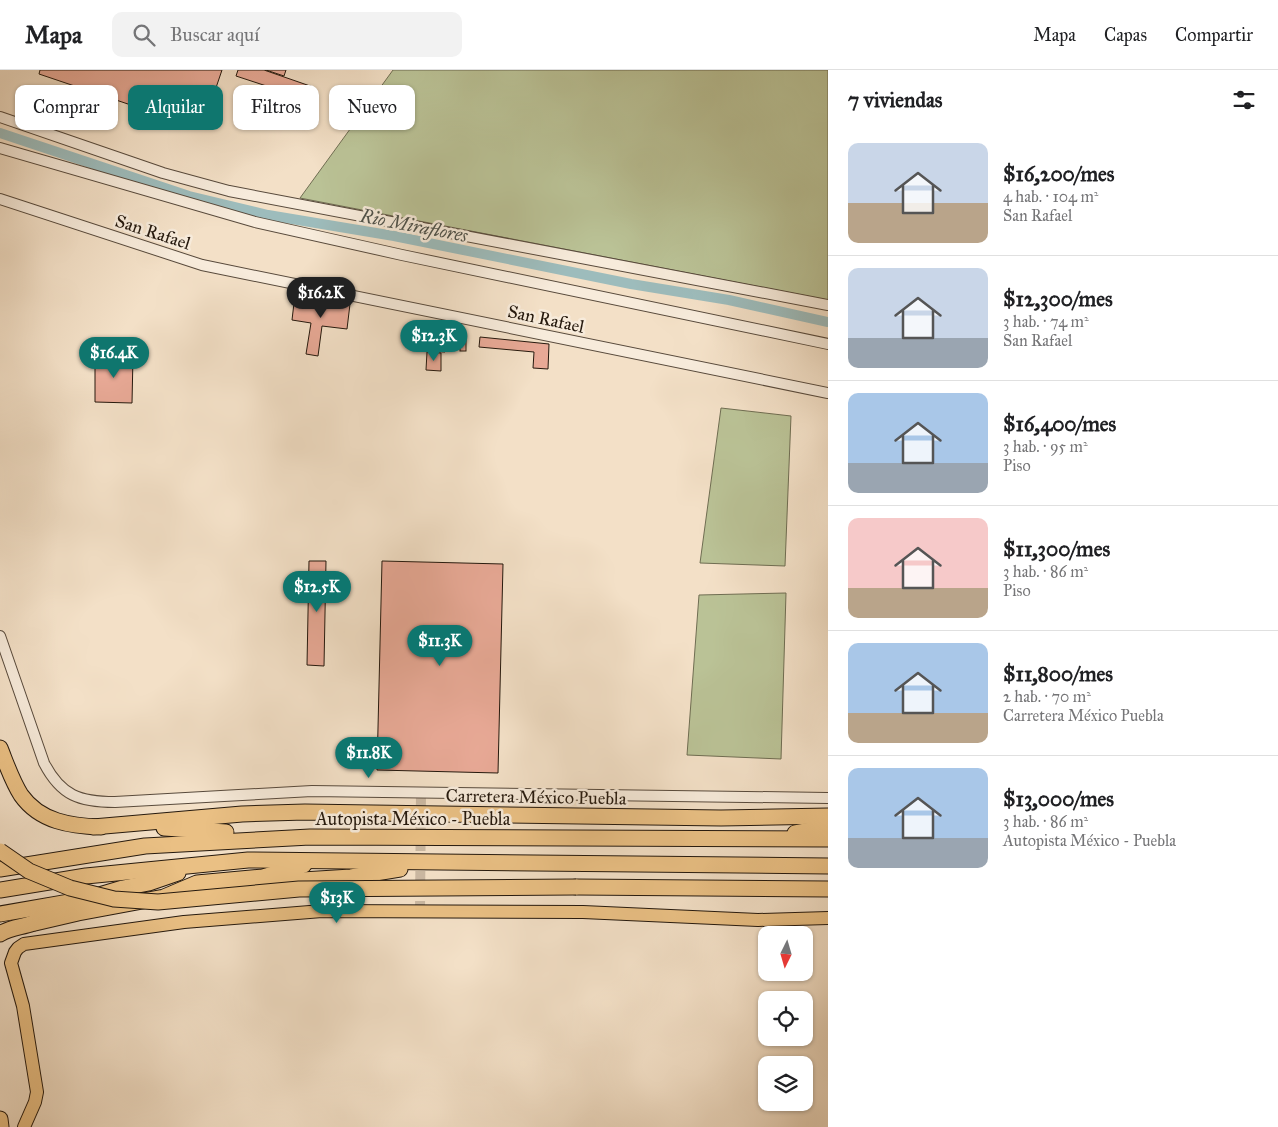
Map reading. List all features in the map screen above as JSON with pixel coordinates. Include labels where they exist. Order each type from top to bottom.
[{"type":"highway","points":[[0,748],[21,795],[37,811],[68,824],[310,836]]},
{"type":"highway","points":[[146,846],[243,818],[282,813]]},
{"type":"highway","name":"Carretera México Puebla","points":[[93,826],[282,813],[828,816]]},
{"type":"highway","points":[[769,817],[828,823]]},
{"type":"highway","points":[[769,840],[828,827]]},
{"type":"highway","name":"Autopista México - Puebla","points":[[0,869],[146,846],[310,836],[828,840]]},
{"type":"highway","points":[[0,851],[29,871],[70,888],[114,899],[158,902],[299,889],[576,887],[828,889]]},
{"type":"highway","points":[[0,890],[86,876],[248,860],[828,866]]},
{"type":"highway","points":[[164,897],[197,883],[263,877],[318,860]]},
{"type":"highway","points":[[0,934],[6,930],[78,913],[164,897],[254,888],[286,881],[351,877],[439,863]]},
{"type":"highway","points":[[0,914],[86,900],[123,888],[149,883],[198,865]]},
{"type":"highway","points":[[784,866],[828,872]]},
{"type":"highway","points":[[35,923],[60,903]]},
{"type":"highway","points":[[0,1119],[0,1127]]},
{"type":"main road","points":[[24,1127],[35,1102],[37,1092],[23,1006],[10,963],[15,952],[24,944],[184,922],[322,911],[583,912],[758,920],[828,918]]},
{"type":"street","points":[[0,117],[163,173],[230,192],[828,305]]},
{"type":"street","points":[[0,148],[255,222],[402,255],[828,344]]},
{"type":"street","name":"San Rafael","points":[[0,199],[202,265],[828,394]]},
{"type":"street","points":[[0,636],[44,763],[51,776],[60,785],[80,799],[116,802],[312,791],[828,798]]},
{"type":"green space","points":[[393,70],[828,70],[828,300],[300,198],[349,130],[415,130],[415,85],[382,85]]},
{"type":"green space","points":[[721,408],[791,416],[785,566],[700,563]]},
{"type":"green space","points":[[786,593],[781,759],[687,755],[699,595]]},
{"type":"building","points":[[40,70],[222,70],[217,85],[128,85],[128,104],[118,101],[118,85],[72,85],[39,74]]},
{"type":"building","points":[[238,70],[264,70],[307,85],[263,85],[236,76]]},
{"type":"building","points":[[266,70],[286,70],[284,76]]},
{"type":"building","points":[[309,298],[350,304],[347,329],[322,326],[318,356],[306,354],[311,323],[292,320],[294,303],[309,306]]},
{"type":"building","points":[[426,335],[445,336],[445,352],[426,351]]},
{"type":"building","points":[[460,337],[466,337],[466,351],[460,351]]},
{"type":"building","points":[[480,337],[549,344],[548,369],[533,368],[534,352],[479,347]]},
{"type":"building","points":[[427,352],[441,353],[441,371],[426,370]]},
{"type":"building","points":[[95,355],[133,356],[132,403],[95,402]]},
{"type":"building","points":[[309,561],[326,561],[324,666],[307,665]]},
{"type":"building","points":[[382,561],[503,564],[498,773],[377,770]]},
{"type":"waterway","name":"Rio Miraflores","points":[[0,133],[189,196],[268,215],[394,236],[631,284],[729,300],[828,322]]},
{"type":"tunnel","points":[[420,911],[421,792]]}]
